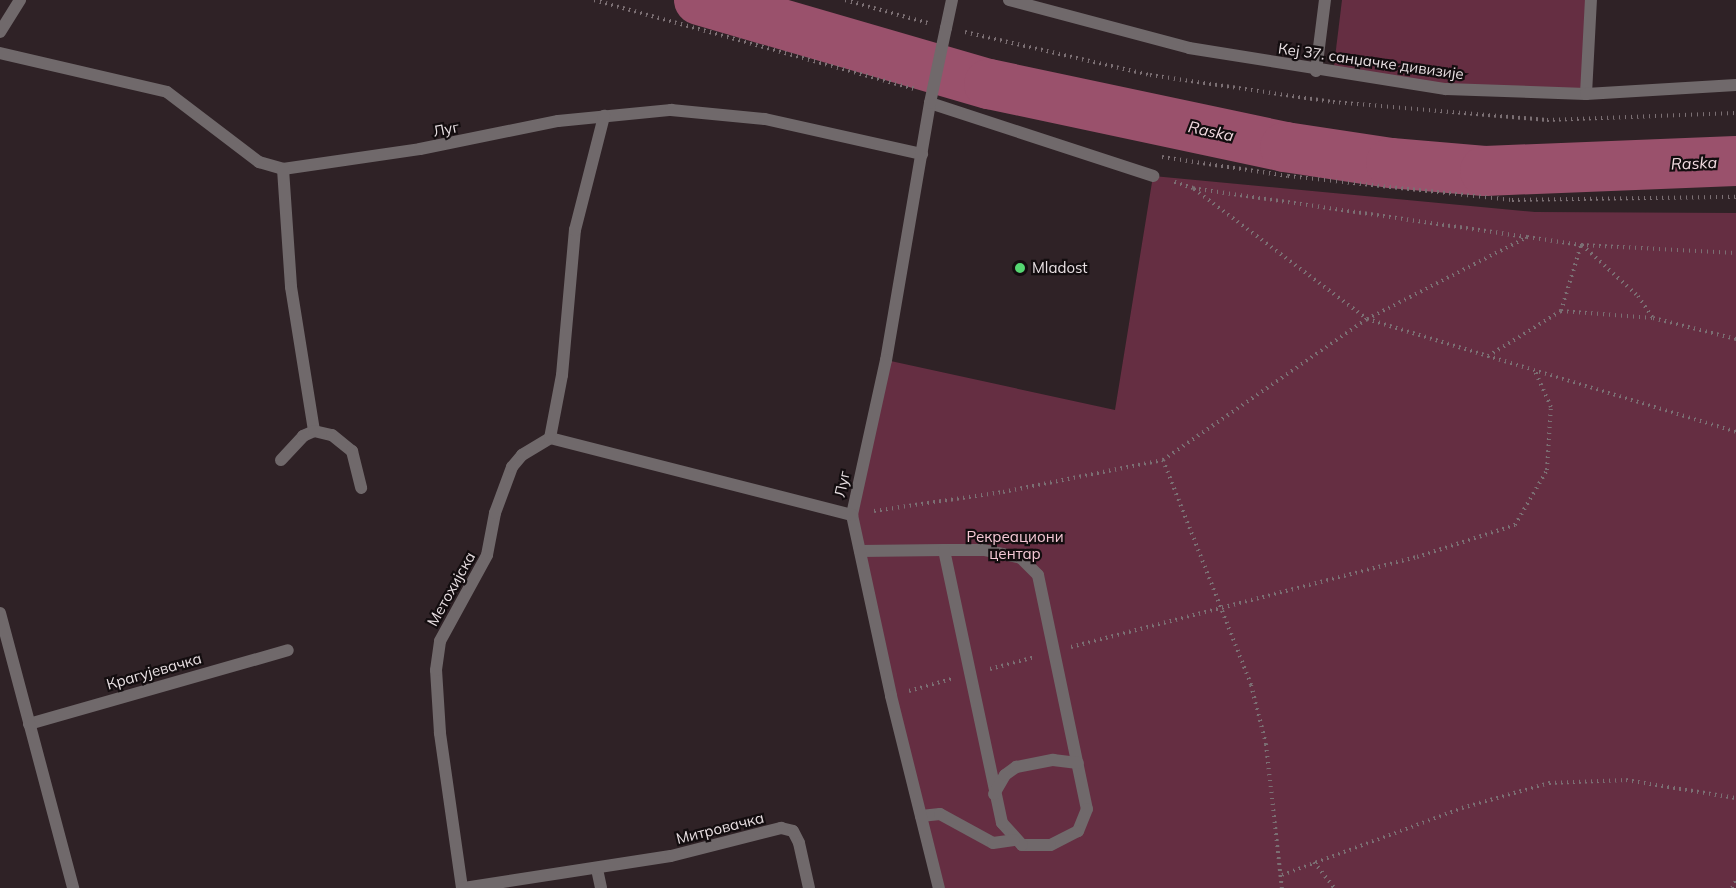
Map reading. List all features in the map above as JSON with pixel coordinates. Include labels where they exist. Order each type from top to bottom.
[{"type":"street","points":[[0,32],[20,0]]},
{"type":"street","name":"Луг","points":[[550,438],[852,514],[886,360],[922,154],[928,98],[952,0]]},
{"type":"street","name":"Кеј 37. санџачке дивизије","points":[[1009,0],[1189,48],[1316,71],[1446,89],[1586,94],[1736,85]]},
{"type":"street","points":[[1316,71],[1325,0]]},
{"type":"street","points":[[1586,94],[1591,0]]},
{"type":"street","name":"Луг","points":[[0,53],[167,92],[259,162],[283,170],[336,164],[604,116],[671,110],[735,115],[813,128],[922,154]]},
{"type":"street","points":[[928,98],[1153,176]]},
{"type":"street","points":[[550,438],[562,375],[575,230],[604,116]]},
{"type":"street","points":[[283,170],[291,287],[314,431]]},
{"type":"street","points":[[281,460],[295,441],[314,431],[332,435],[352,451],[362,488]]},
{"type":"street","name":"Метохијска","points":[[463,888],[440,733],[436,688],[438,648],[445,625],[487,555],[497,504],[513,467],[522,455],[550,438]]},
{"type":"street","points":[[852,514],[891,696],[939,888]]},
{"type":"street","points":[[944,550],[994,794],[1002,823],[1014,840]]},
{"type":"street","points":[[860,551],[984,550],[1021,558],[1038,575],[1057,651],[1087,809],[1078,831],[1036,848],[1014,840],[993,843],[940,814],[921,816]]},
{"type":"street","points":[[0,613],[28,724],[74,888]]},
{"type":"street","name":"Крагујевачка","points":[[28,724],[288,650]]},
{"type":"street","points":[[994,794],[1005,775],[1016,767],[1053,760],[1078,763]]},
{"type":"street","name":"Митровачка","points":[[463,888],[597,869],[781,828],[793,831],[799,843],[809,888]]},
{"type":"street","points":[[597,869],[601,888]]},
{"type":"path","points":[[594,0],[928,98]]},
{"type":"path","points":[[1158,156],[1288,176],[1512,200],[1736,197]]},
{"type":"path","points":[[1153,176],[1193,188],[1581,245],[1736,253]]},
{"type":"path","points":[[1193,188],[1367,319],[1736,432]]},
{"type":"path","points":[[852,514],[1003,492],[1163,460],[1367,319],[1527,237]]},
{"type":"path","points":[[1562,311],[1581,245]]},
{"type":"path","points":[[1581,245],[1638,296],[1653,318]]},
{"type":"path","points":[[1488,356],[1562,311],[1653,318],[1736,337]]},
{"type":"path","points":[[891,696],[1219,607],[1417,557],[1515,525],[1547,470],[1551,407],[1535,371]]},
{"type":"path","points":[[1163,460],[1251,685],[1266,744],[1282,888]]},
{"type":"path","points":[[1282,875],[1462,808],[1549,783],[1626,780],[1736,798]]},
{"type":"path","points":[[1314,862],[1334,888]]},
{"type":"path","points":[[1732,888],[1736,881]]},
{"type":"green space","points":[[1342,0],[1591,0],[1586,94],[1509,92],[1333,74]]},
{"type":"green space","name":"Рекреациони центар","points":[[1153,176],[1535,212],[1736,213],[1736,888],[939,888],[852,515],[886,360],[1115,410]]},
{"type":"water","points":[[1736,151],[1736,174],[1655,178],[1662,156]]},
{"type":"waterway","name":"Raska","points":[[699,0],[989,84],[1285,147],[1391,163],[1485,171],[1736,161]]},
{"type":"place","name":"Mladost","points":[[1020,268]]}]
